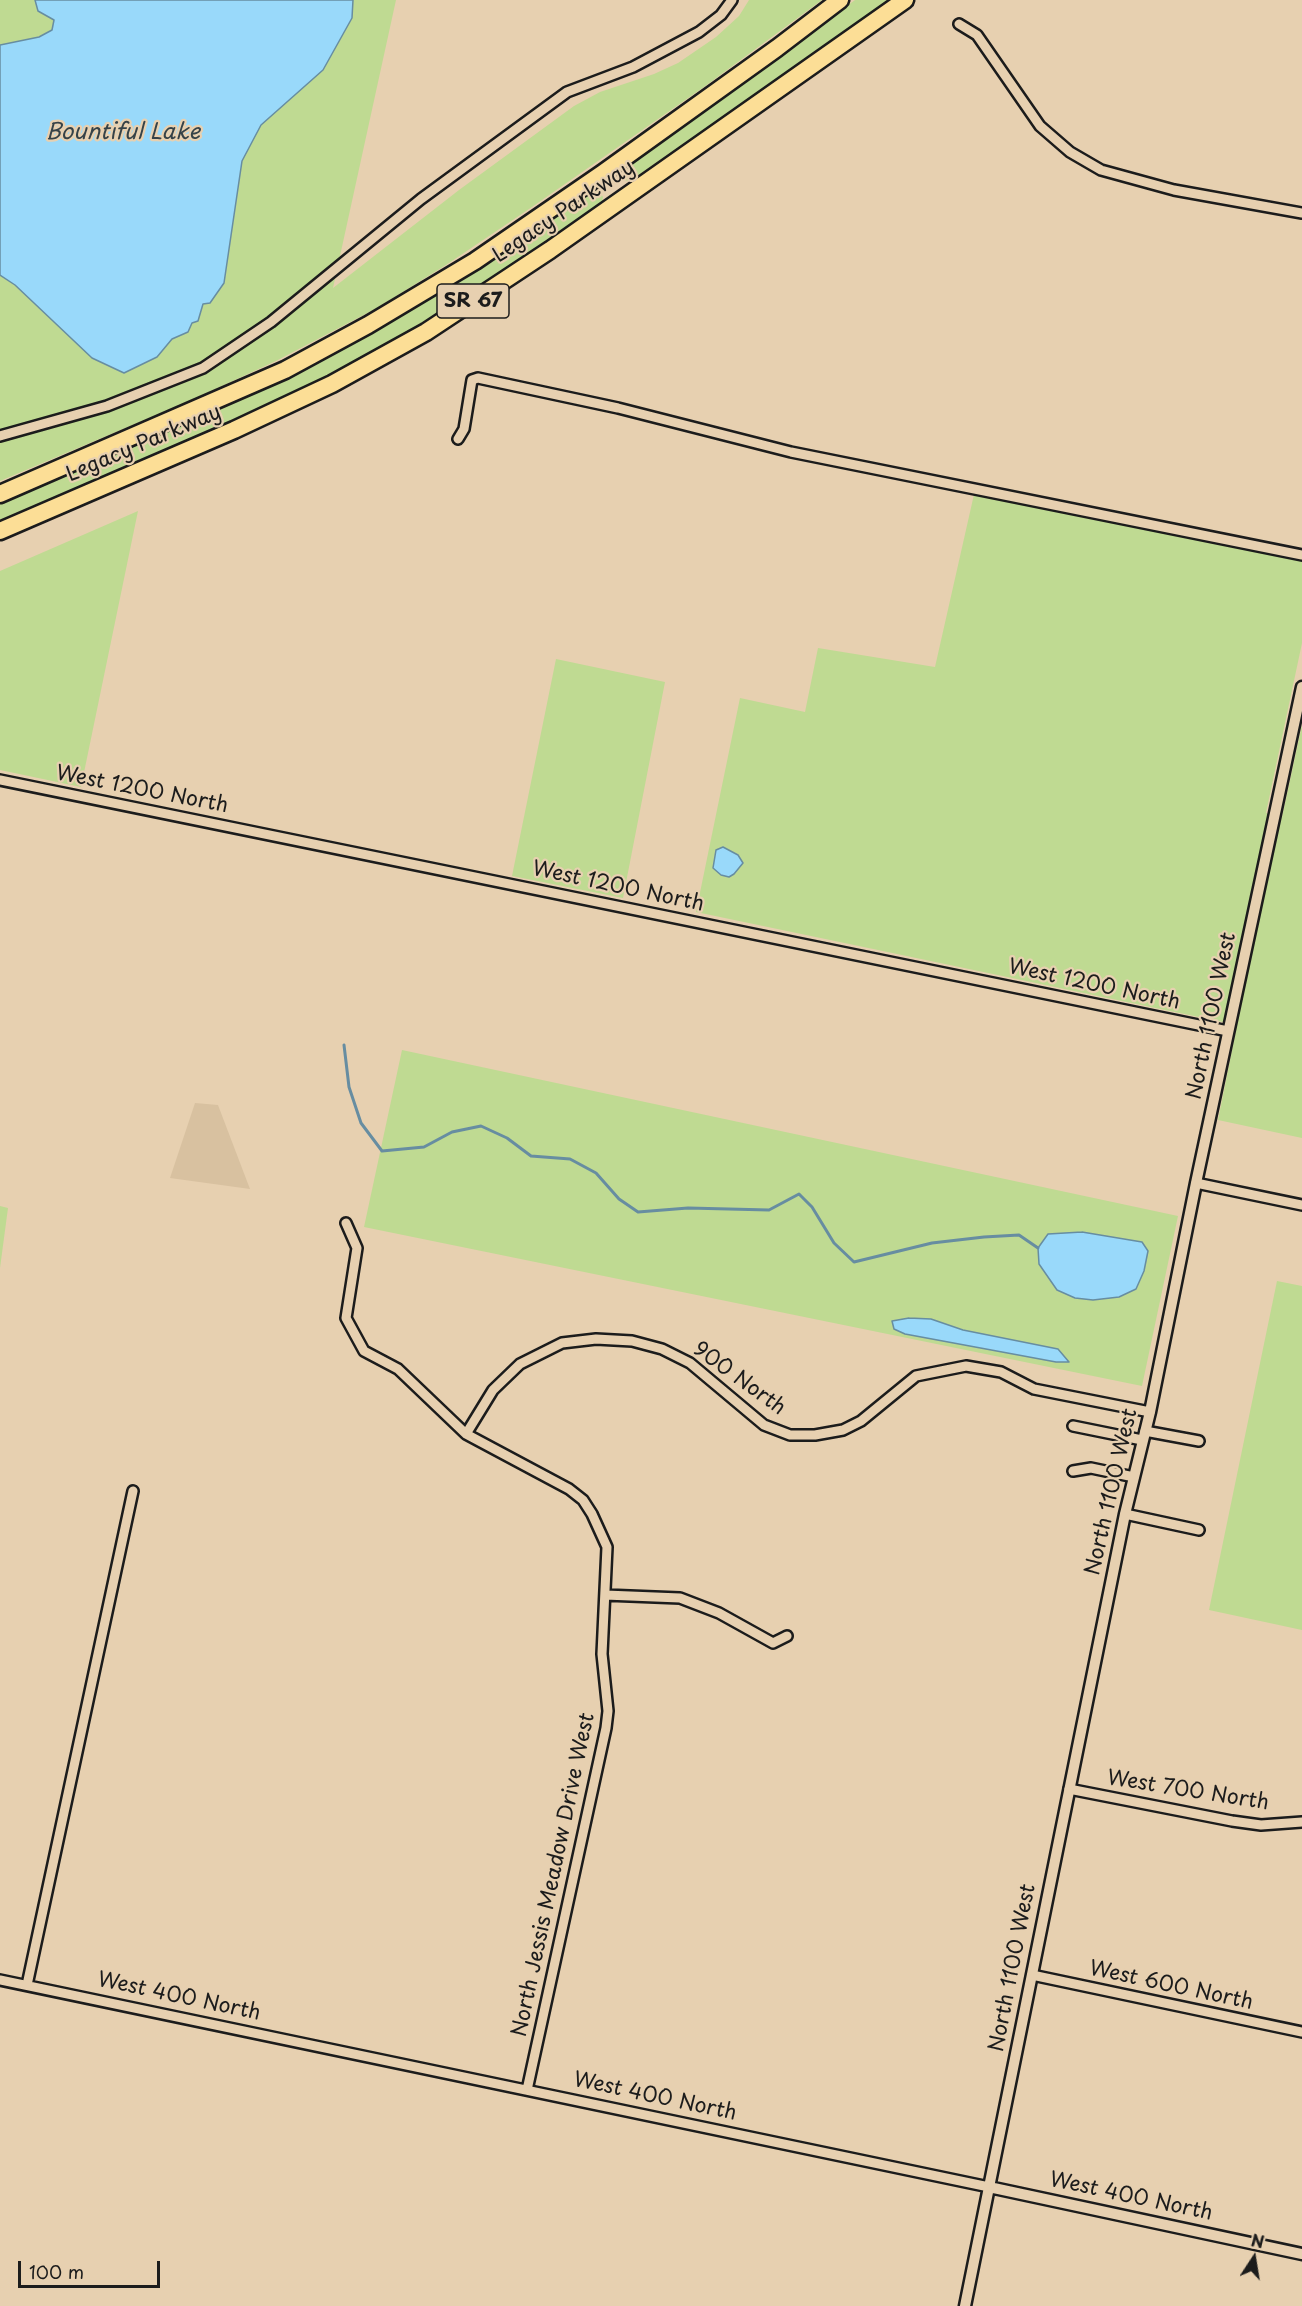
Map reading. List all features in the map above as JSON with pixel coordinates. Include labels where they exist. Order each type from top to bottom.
[{"type":"highway","name":"Legacy Parkway","points":[[0,494],[285,370],[368,325],[475,261],[603,173],[840,0]]},
{"type":"highway","name":"Legacy Parkway","points":[[0,531],[234,430],[332,384],[426,332],[550,250],[905,0]]},
{"type":"street","points":[[0,436],[107,406],[203,368],[272,321],[421,199],[567,92],[633,67],[699,32],[721,15],[732,0]]},
{"type":"street","points":[[959,24],[977,35],[1040,126],[1070,152],[1101,170],[1174,190],[1302,213]]},
{"type":"street","points":[[458,439],[464,429],[472,380],[478,378],[618,408],[802,454],[1302,555]]},
{"type":"street","name":"North 1100 West","points":[[964,2306],[1125,1514],[1150,1412],[1228,1031],[1302,687]]},
{"type":"street","name":"West 1200 North","points":[[0,780],[1228,1031]]},
{"type":"street","points":[[1196,1184],[1302,1205]]},
{"type":"street","name":"North Jessis Meadow Drive West","points":[[346,1223],[357,1248],[346,1318],[364,1351],[398,1369],[466,1434],[569,1489],[583,1500],[607,1547],[602,1654],[608,1711],[606,1728],[527,2090]]},
{"type":"street","name":"900 North","points":[[466,1434],[493,1390],[520,1364],[562,1343],[596,1339],[632,1341],[662,1349],[690,1363],[764,1425],[790,1435],[815,1435],[843,1430],[861,1421],[916,1376],[966,1366],[1001,1372],[1034,1389],[1150,1412]]},
{"type":"street","points":[[1072,1426],[1199,1442]]},
{"type":"street","points":[[1073,1471],[1091,1468],[1134,1477]]},
{"type":"street","points":[[27,1985],[133,1491]]},
{"type":"street","points":[[1125,1514],[1199,1530]]},
{"type":"street","points":[[605,1595],[680,1598],[719,1613],[773,1643],[787,1636]]},
{"type":"street","name":"West 700 North","points":[[1069,1789],[1232,1821],[1261,1825],[1302,1822]]},
{"type":"street","name":"West 600 North","points":[[1032,1975],[1302,2032]]},
{"type":"street","name":"West 400 North","points":[[0,1980],[1302,2254]]},
{"type":"shaded area","points":[[195,1103],[218,1105],[250,1189],[170,1178]]},
{"type":"green space","points":[[0,0],[396,0],[333,288],[459,190],[574,106],[600,92],[654,74],[678,63],[716,37],[739,16],[749,0],[822,0],[704,87],[532,207],[377,308],[276,361],[194,399],[0,481]]},
{"type":"green space","points":[[855,0],[889,0],[630,181],[623,180],[623,170]]},
{"type":"green space","points":[[593,191],[600,192],[603,197],[602,202],[445,310],[392,341],[289,395],[0,520],[0,503],[238,401],[355,342],[417,307]]},
{"type":"green space","points":[[975,490],[1302,560],[1302,643],[1266,813],[1282,817],[1302,725],[1302,1138],[1218,1120],[1237,1025],[696,912],[740,698],[805,712],[818,648],[935,667]]},
{"type":"green space","points":[[138,511],[81,787],[0,770],[0,571]]},
{"type":"green space","points":[[556,659],[665,682],[623,898],[512,876]]},
{"type":"green space","points":[[402,1050],[1178,1216],[1142,1386],[364,1227]]},
{"type":"green space","points":[[0,1206],[8,1208],[0,1268]]},
{"type":"green space","points":[[1277,1281],[1302,1286],[1302,1630],[1209,1610]]},
{"type":"water","name":"Bountiful Lake","points":[[35,0],[353,0],[352,18],[323,70],[261,125],[242,161],[224,283],[210,303],[203,304],[198,321],[192,323],[188,332],[172,339],[157,357],[124,373],[92,358],[15,285],[0,275],[0,45],[39,37],[52,30],[54,20],[38,11]]},
{"type":"water","points":[[723,847],[738,855],[743,863],[729,877],[721,875],[713,868],[716,850]]},
{"type":"water","points":[[1082,1232],[1142,1242],[1148,1251],[1144,1271],[1136,1289],[1119,1297],[1093,1300],[1075,1298],[1057,1290],[1039,1264],[1038,1248],[1048,1234]]},
{"type":"water","points":[[909,1318],[931,1319],[963,1330],[1058,1349],[1069,1362],[1056,1362],[905,1334],[894,1329],[892,1321]]},
{"type":"waterway","points":[[344,1045],[349,1087],[361,1123],[382,1151],[424,1147],[452,1132],[481,1126],[507,1138],[531,1156],[570,1159],[596,1173],[619,1199],[638,1212],[688,1208],[769,1210],[799,1194],[812,1207],[834,1243],[854,1262],[932,1243],[984,1237],[1019,1235],[1038,1248]]}]
